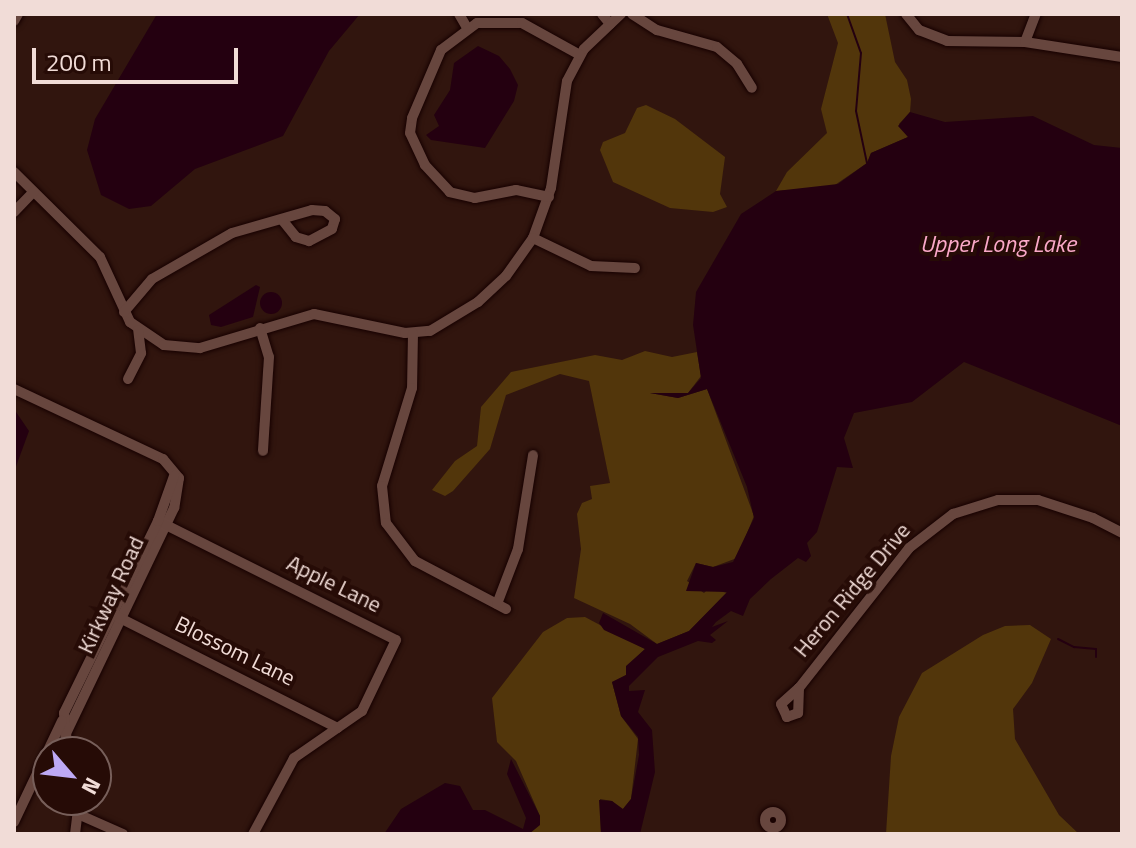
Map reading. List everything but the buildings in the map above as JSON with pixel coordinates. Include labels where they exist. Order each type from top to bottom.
[{"type":"street","points":[[14,21],[18,14]]},
{"type":"street","points":[[459,14],[467,28]]},
{"type":"street","points":[[602,14],[610,24]]},
{"type":"street","points":[[14,172],[100,257],[124,312],[138,330],[164,345],[189,349],[260,328],[324,314],[413,333],[444,326],[465,313],[506,276],[533,238],[549,197],[560,102],[580,55],[621,14]]},
{"type":"street","points":[[632,14],[657,30],[717,47],[737,64],[752,88]]},
{"type":"street","points":[[906,14],[919,30],[938,39],[1025,42],[1122,57]]},
{"type":"street","points":[[1025,42],[1036,14]]},
{"type":"street","points":[[549,197],[509,190],[475,198],[456,195],[433,179],[412,139],[414,111],[436,59],[467,28],[492,20],[515,21],[580,55]]},
{"type":"street","points":[[14,212],[33,192]]},
{"type":"street","points":[[124,312],[152,279],[207,245],[241,229],[319,210],[331,213],[335,224],[304,241],[283,221]]},
{"type":"street","points":[[533,238],[591,266],[635,268]]},
{"type":"street","points":[[260,328],[269,357],[263,451]]},
{"type":"street","points":[[128,379],[140,359],[138,330]]},
{"type":"street","points":[[413,333],[412,388],[383,478],[384,515],[409,556],[501,606],[518,549],[533,455]]},
{"type":"street","name":"Kirkway Road","points":[[14,389],[154,454],[173,469],[180,487],[65,735]]},
{"type":"street","name":"Heron Ridge Drive","points":[[799,688],[909,548],[953,514],[998,500],[1038,500],[1122,533]]},
{"type":"street","name":"Apple Lane","points":[[162,524],[394,637],[396,648],[371,696],[356,717],[290,763],[253,834]]},
{"type":"street","name":"Kirkway Road","points":[[14,822],[62,721],[118,617]]},
{"type":"street","name":"Blossom Lane","points":[[118,617],[338,728]]},
{"type":"street","points":[[62,721],[65,735]]},
{"type":"street","points":[[82,816],[123,834]]},
{"type":"shaded area","points":[[827,14],[885,14],[895,62],[907,80],[911,99],[910,112],[899,124],[908,137],[871,153],[867,163],[832,187],[776,191],[787,172],[827,133],[821,109],[838,43]]},
{"type":"shaded area","points":[[646,105],[675,119],[725,157],[720,194],[727,207],[713,212],[670,208],[613,182],[600,150],[603,142],[625,133],[637,108]]},
{"type":"shaded area","points":[[645,351],[672,357],[697,352],[701,376],[688,393],[650,393],[678,398],[707,389],[754,516],[737,558],[713,567],[696,563],[687,581],[704,593],[709,588],[727,593],[689,631],[657,644],[630,624],[574,598],[581,549],[577,514],[582,503],[592,499],[590,486],[610,483],[589,381],[560,374],[506,395],[490,449],[453,491],[445,496],[432,490],[455,461],[477,446],[481,407],[511,372],[595,355],[622,360]]},
{"type":"shaded area","points":[[585,617],[645,649],[626,668],[626,675],[612,682],[621,716],[638,739],[631,799],[622,810],[612,801],[600,799],[601,834],[529,834],[540,816],[516,761],[497,742],[492,698],[543,632],[567,618]]},
{"type":"shaded area","points":[[1030,625],[1051,639],[1032,683],[1013,709],[1015,739],[1059,815],[1079,834],[886,834],[891,756],[899,717],[922,673],[983,635],[1005,626]]},
{"type":"water","points":[[157,14],[360,14],[329,51],[283,136],[195,169],[151,206],[129,209],[101,195],[87,150],[95,119]]},
{"type":"water","points":[[478,46],[499,56],[510,69],[518,85],[514,101],[485,148],[431,140],[426,135],[439,126],[434,115],[450,90],[454,63]]},
{"type":"water","name":"Upper Long Lake","points":[[910,112],[945,122],[1033,116],[1094,145],[1122,148],[1122,426],[964,362],[912,402],[854,413],[844,438],[853,468],[837,467],[817,532],[807,543],[811,556],[806,562],[798,558],[771,579],[750,599],[743,616],[731,611],[716,622],[712,627],[728,621],[710,635],[716,640],[712,643],[698,641],[658,657],[629,686],[629,691],[645,690],[638,712],[652,730],[655,772],[640,834],[601,834],[599,800],[612,801],[623,809],[631,799],[639,755],[638,737],[621,716],[612,682],[626,675],[626,666],[645,649],[604,630],[599,623],[603,613],[657,644],[689,631],[727,592],[686,591],[696,563],[713,567],[733,562],[754,518],[747,487],[707,389],[678,398],[650,393],[688,393],[701,378],[693,325],[696,292],[741,214],[776,191],[838,184],[867,163],[871,153],[908,137],[898,126]]},
{"type":"water","points":[[256,285],[260,287],[253,317],[221,327],[211,325],[209,315]]},
{"type":"water","points":[[271,292],[279,295],[282,303],[279,311],[271,314],[263,311],[260,303],[263,295]]},
{"type":"water","points":[[14,409],[29,431],[14,472]]},
{"type":"water","points":[[511,759],[540,816],[540,825],[529,834],[384,834],[401,809],[445,783],[460,786],[473,810],[485,810],[523,829],[526,818],[507,774]]},
{"type":"waterway","points":[[847,14],[861,53],[856,111],[867,163]]},
{"type":"waterway","points":[[1058,639],[1074,647],[1096,649],[1096,657]]}]
